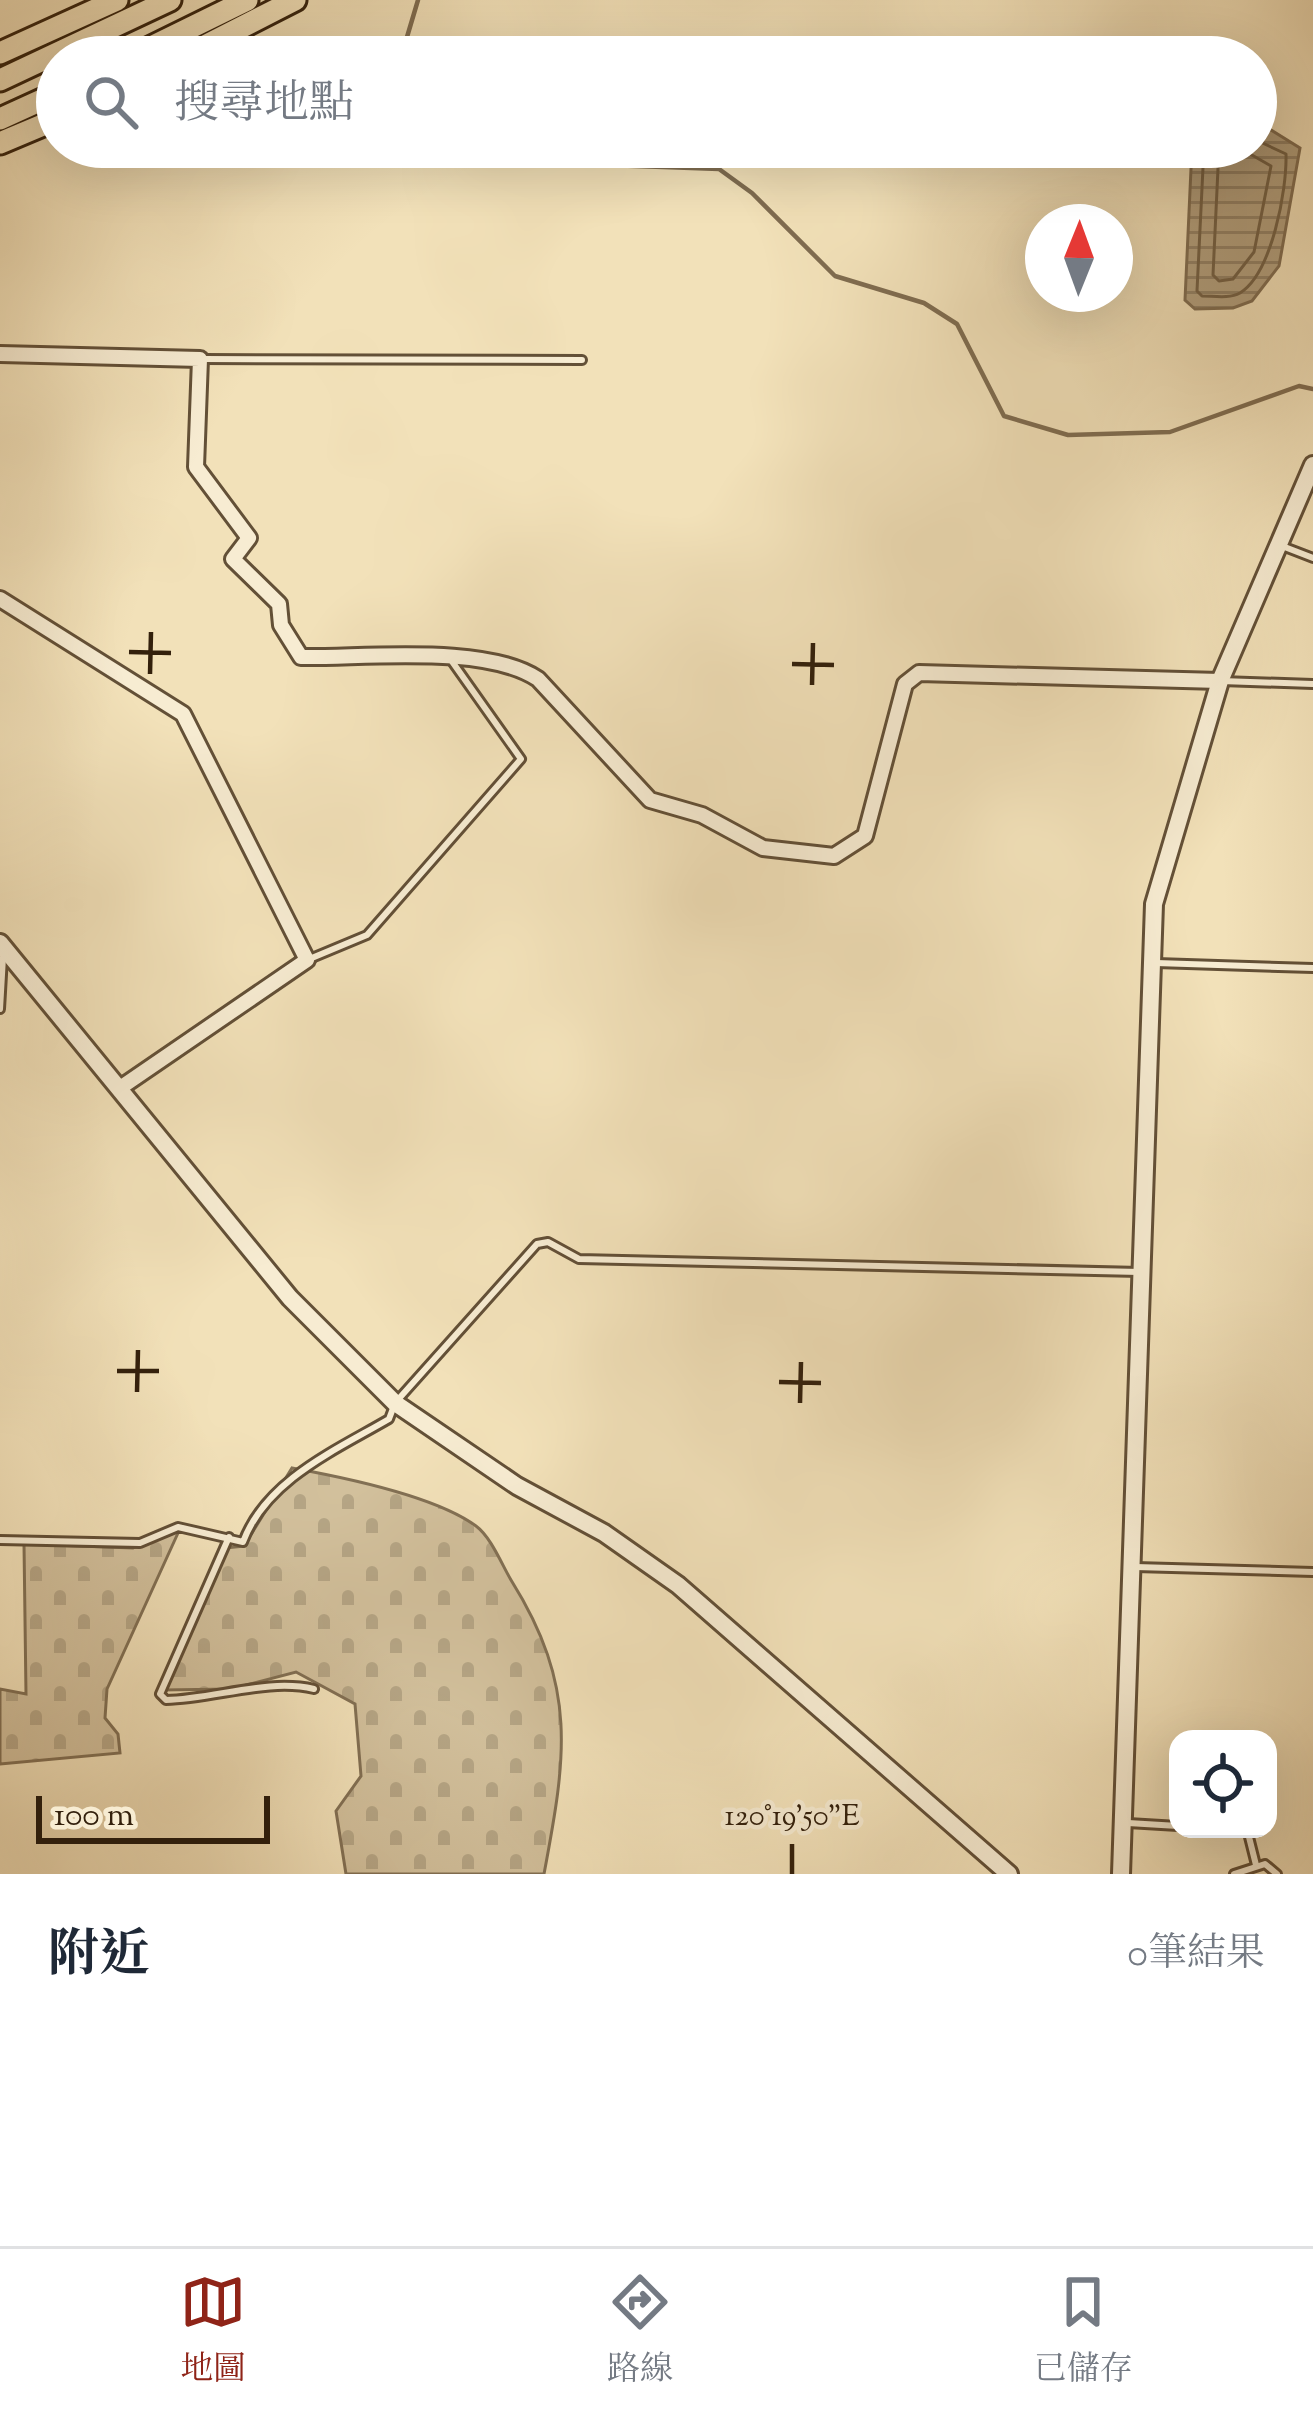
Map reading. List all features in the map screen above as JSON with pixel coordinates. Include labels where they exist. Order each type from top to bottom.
[{"type":"main road","points":[[38,36],[117,0]]},
{"type":"main road","points":[[94,36],[170,0]]},
{"type":"main road","points":[[173,36],[247,0]]},
{"type":"main road","points":[[224,36],[295,0]]},
{"type":"main road","points":[[0,53],[36,37]]},
{"type":"main road","points":[[0,80],[36,63]]},
{"type":"main road","points":[[0,118],[36,102]]},
{"type":"main road","points":[[0,142],[36,127]]},
{"type":"street","points":[[0,354],[200,359],[196,466],[249,538],[233,559],[279,604],[281,626],[302,657],[451,660],[520,667],[538,679],[650,800],[702,815],[763,848],[834,856],[865,836],[905,684],[919,673],[1220,681]]},
{"type":"street","points":[[1121,1874],[1154,904],[1220,681],[1313,464]]},
{"type":"street","points":[[0,599],[183,714],[308,960],[120,1088]]},
{"type":"street","points":[[2,945],[290,1298],[395,1403],[517,1486],[604,1533],[678,1586],[1009,1874]]},
{"type":"lane","points":[[200,359],[582,360]]},
{"type":"lane","points":[[1279,544],[1313,558]]},
{"type":"lane","points":[[308,960],[367,935],[521,759],[451,660]]},
{"type":"lane","points":[[1220,681],[1313,684]]},
{"type":"lane","points":[[0,1009],[2,945]]},
{"type":"lane","points":[[1152,963],[1313,968]]},
{"type":"lane","points":[[0,1540],[140,1543],[178,1527],[243,1542],[254,1518],[290,1480],[389,1419],[395,1403],[537,1244],[548,1242],[579,1259],[1144,1272]]},
{"type":"lane","points":[[229,1537],[160,1694],[166,1700],[211,1699],[289,1683],[314,1689]]},
{"type":"lane","points":[[1135,1567],[1313,1572]]},
{"type":"lane","points":[[1124,1823],[1169,1826]]},
{"type":"lane","points":[[1249,1838],[1256,1865]]},
{"type":"lane","points":[[1234,1874],[1265,1864],[1277,1874]]},
{"type":"green space","points":[[292,1468],[387,1489],[437,1506],[476,1526],[491,1544],[533,1619],[557,1689],[561,1758],[544,1874],[346,1874],[336,1811],[361,1776],[355,1704],[296,1672],[231,1689],[163,1690],[225,1548],[244,1546]]},
{"type":"green space","points":[[166,1531],[178,1533],[107,1689],[105,1718],[118,1734],[120,1753],[0,1764],[0,1689],[26,1694],[24,1544],[133,1548]]},
{"type":"water","points":[[1277,134],[1300,148],[1279,266],[1252,301],[1233,308],[1195,309],[1185,300],[1191,168],[1277,168]]},
{"type":"waterway","points":[[407,36],[418,0]]},
{"type":"waterway","points":[[691,168],[719,169],[752,193],[835,276],[924,303],[957,324],[1004,416],[1068,435],[1170,432],[1299,386],[1313,389]]}]
